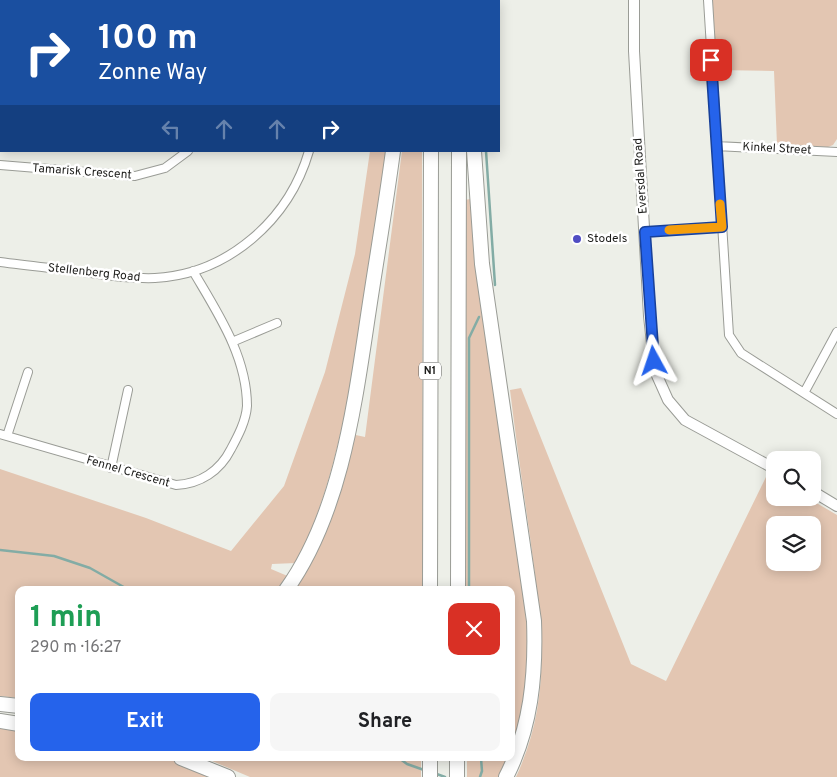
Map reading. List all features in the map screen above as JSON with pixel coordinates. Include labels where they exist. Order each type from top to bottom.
[{"type":"highway","points":[[288,586],[316,536],[332,491],[348,429],[393,152]]},
{"type":"highway","name":"N1","points":[[430,586],[431,152]]},
{"type":"highway","name":"N1","points":[[458,586],[459,152]]},
{"type":"highway","points":[[474,152],[482,264],[534,621],[533,685],[524,730],[515,754]]},
{"type":"highway","points":[[0,704],[15,706]]},
{"type":"highway","points":[[0,721],[15,723]]},
{"type":"highway","points":[[188,761],[228,777]]},
{"type":"highway","points":[[430,761],[430,777]]},
{"type":"highway","points":[[457,761],[457,777]]},
{"type":"highway","points":[[506,777],[512,761]]},
{"type":"main road","name":"Eversdal Road","points":[[634,0],[633,43],[645,232],[654,361],[659,384],[668,400],[686,420],[766,464]]},
{"type":"main road","points":[[821,496],[837,506]]},
{"type":"street","points":[[708,0],[728,329],[731,341],[741,353],[837,414]]},
{"type":"street","name":"Kinkel Street","points":[[716,146],[837,152]]},
{"type":"street","name":"Tamarisk Crescent","points":[[0,165],[134,176],[165,168],[187,152]]},
{"type":"street","name":"Stellenberg Road","points":[[0,262],[134,278],[161,278],[193,271],[230,255],[266,226],[294,189],[309,152]]},
{"type":"street","points":[[645,232],[722,227]]},
{"type":"street","name":"Fennel Crescent","points":[[4,435],[111,468],[176,485],[188,485],[208,476],[226,460],[241,430],[247,407],[242,374],[232,342],[193,271]]},
{"type":"street","points":[[232,342],[277,323]]},
{"type":"street","points":[[804,393],[837,332]]},
{"type":"street","points":[[4,435],[28,372]]},
{"type":"street","points":[[111,468],[128,390]]},
{"type":"shaded area","points":[[711,0],[837,0],[837,139],[833,145],[828,147],[777,145],[774,71],[716,70]]},
{"type":"shaded area","points":[[370,152],[388,152],[362,320],[331,472],[316,518],[296,563],[272,564],[271,569],[297,580],[351,434],[365,437],[402,152],[422,152],[423,586],[15,586],[15,698],[0,696],[0,469],[146,518],[231,551],[284,486],[325,372],[355,254]]},
{"type":"shaded area","points":[[471,199],[528,634],[524,694],[515,737],[515,586],[466,586],[464,200]]},
{"type":"shaded area","points":[[521,388],[631,664],[666,681],[766,477],[766,506],[821,506],[837,515],[837,777],[516,777],[528,747],[536,717],[540,688],[541,658],[538,599],[510,390]]},
{"type":"shaded area","points":[[0,726],[15,729],[15,761],[173,761],[218,777],[0,777]]},
{"type":"shaded area","points":[[212,761],[421,761],[421,777],[250,777]]},
{"type":"shaded area","points":[[467,761],[508,761],[500,777],[467,777]]},
{"type":"waterway","points":[[486,152],[495,285]]},
{"type":"waterway","points":[[469,586],[469,338],[479,317]]},
{"type":"waterway","points":[[0,550],[54,556],[90,568],[122,586]]},
{"type":"waterway","points":[[403,761],[424,770]]},
{"type":"waterway","points":[[480,777],[482,771],[481,761]]},
{"type":"waterway","points":[[434,773],[445,777]]},
{"type":"slow traffic","points":[[669,230],[722,227],[720,204]]},
{"type":"place","name":"Stodels","points":[[577,239]]},
{"type":"route","points":[[654,361],[645,232],[722,227],[711,60]]}]
